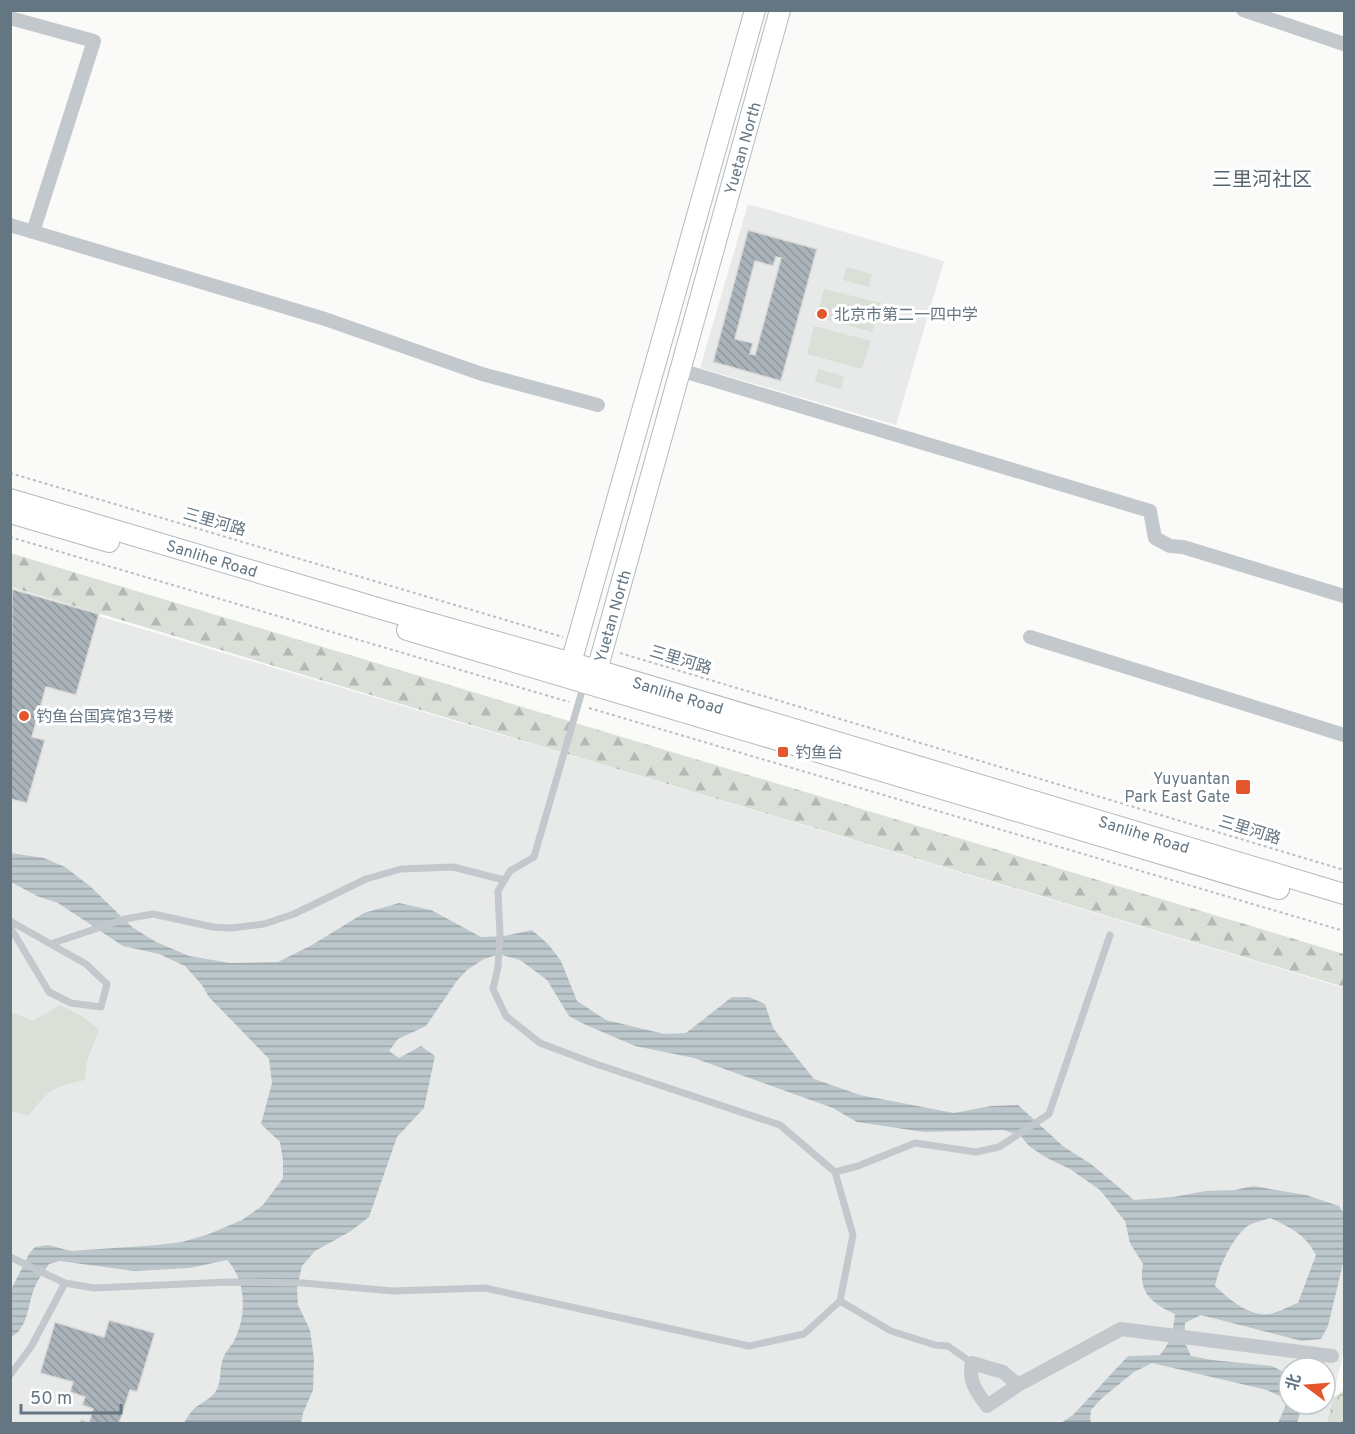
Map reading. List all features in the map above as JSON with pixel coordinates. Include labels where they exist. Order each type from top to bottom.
[{"type":"main road","name":"Yuetan North","points":[[571,663],[755,10]]},
{"type":"main road","name":"Yuetan North","points":[[590,676],[603,649],[780,10]]},
{"type":"main road","name":"Sanlihe Road","points":[[10,499],[571,663],[590,676],[795,746],[1344,908]]},
{"type":"main road","name":"Sanlihe Road","points":[[10,513],[590,676],[1344,894]]},
{"type":"street","points":[[1243,10],[1344,44]]},
{"type":"street","points":[[10,18],[94,40],[33,232]]},
{"type":"street","points":[[10,225],[325,319],[482,375],[598,405]]},
{"type":"street","points":[[680,370],[1150,511],[1155,537],[1170,546],[1183,547],[1344,596]]},
{"type":"street","points":[[1030,637],[1344,735]]},
{"type":"street","points":[[1018,1385],[1003,1372],[972,1363],[970,1374],[974,1389],[987,1406],[1018,1385],[1121,1329],[1332,1356]]},
{"type":"lane","points":[[10,1257],[65,1283],[94,1288],[229,1282],[303,1283],[393,1291],[484,1288],[749,1346],[804,1334],[840,1301],[853,1235],[835,1172],[780,1125],[540,1043],[506,1016],[493,989],[498,967],[500,935],[498,891],[510,871],[534,857],[578,705],[590,676]]},
{"type":"lane","points":[[53,944],[125,920],[153,914],[213,927],[231,928],[264,924],[294,914],[366,879],[401,869],[453,867],[504,880]]},
{"type":"lane","points":[[10,921],[87,964],[107,984],[100,1008],[71,1003],[50,992],[10,927]]},
{"type":"lane","points":[[835,1172],[858,1166],[915,1143],[976,1152],[999,1147],[1049,1114],[1110,935]]},
{"type":"lane","points":[[10,1375],[31,1347],[65,1283]]},
{"type":"lane","points":[[840,1301],[891,1331],[935,1345],[948,1346],[972,1363]]},
{"type":"path","name":"三里河路","points":[[10,473],[578,641]]},
{"type":"path","points":[[10,537],[1344,931]]},
{"type":"path","name":"三里河路","points":[[603,649],[1344,870]]},
{"type":"shaded area","name":"北京市第二一四中学","points":[[748,204],[944,261],[896,425],[700,368]]},
{"type":"shaded area","points":[[10,590],[583,759],[1344,988],[1344,1349],[1337,1379],[1337,1356],[1277,1356],[1277,1416],[1329,1416],[1327,1423],[11,1423]]},
{"type":"shaded area","points":[[10,853],[44,858],[65,867],[91,887],[132,927],[156,942],[189,956],[230,963],[278,962],[312,945],[364,913],[399,903],[431,910],[481,937],[504,936],[532,930],[548,944],[561,961],[577,1001],[606,1020],[664,1034],[686,1033],[732,997],[749,997],[765,1004],[773,1028],[814,1079],[860,1095],[954,1113],[991,1106],[1018,1105],[1064,1147],[1091,1164],[1134,1200],[1173,1197],[1206,1191],[1235,1190],[1253,1186],[1306,1195],[1339,1206],[1344,1213],[1344,1259],[1328,1326],[1321,1339],[1302,1341],[1201,1315],[1185,1323],[1184,1341],[1191,1356],[1272,1366],[1277,1369],[1277,1395],[1267,1390],[1152,1363],[1134,1372],[1102,1398],[1091,1410],[1092,1423],[1061,1423],[1073,1415],[1128,1356],[1160,1355],[1174,1326],[1175,1314],[1159,1305],[1144,1289],[1143,1264],[1130,1243],[1125,1221],[1100,1190],[1070,1169],[1045,1157],[1029,1146],[1021,1136],[1003,1130],[924,1132],[857,1122],[833,1108],[694,1058],[635,1046],[569,1016],[547,980],[520,960],[499,954],[484,959],[467,970],[426,1026],[398,1039],[389,1051],[399,1058],[421,1046],[435,1056],[424,1108],[397,1137],[369,1217],[351,1231],[315,1251],[302,1266],[297,1288],[298,1305],[310,1330],[314,1359],[313,1390],[301,1423],[184,1423],[193,1410],[216,1391],[224,1356],[234,1342],[239,1329],[243,1298],[238,1277],[227,1260],[190,1268],[134,1271],[60,1261],[49,1264],[35,1286],[21,1328],[11,1337],[11,1290],[29,1254],[35,1247],[48,1245],[71,1251],[182,1242],[242,1220],[263,1205],[283,1178],[280,1142],[261,1124],[272,1083],[269,1059],[209,997],[202,985],[185,966],[159,954],[123,946],[58,903],[37,896],[11,882]],"holes":[[[1270,1218],[1291,1229],[1307,1242],[1316,1255],[1298,1303],[1270,1314],[1255,1313],[1240,1306],[1215,1286],[1223,1261],[1233,1243],[1251,1224]]]},
{"type":"shaded area","points":[[1281,1416],[1299,1416],[1297,1423],[1278,1423]]},
{"type":"green space","points":[[846,267],[872,274],[869,287],[843,280]]},
{"type":"green space","points":[[824,289],[881,303],[872,332],[817,317]]},
{"type":"green space","points":[[814,326],[871,341],[862,369],[807,354]]},
{"type":"green space","points":[[818,369],[844,376],[841,389],[815,382]]},
{"type":"green space","points":[[10,553],[1344,954],[1344,987],[11,587]]},
{"type":"green space","points":[[60,1005],[82,1016],[99,1030],[87,1061],[85,1080],[52,1091],[28,1116],[11,1111],[11,1012],[33,1021]]},
{"type":"green space","points":[[1344,1390],[1344,1423],[1327,1423],[1329,1416],[1337,1416],[1337,1395]]},
{"type":"building","points":[[748,230],[817,249],[781,381],[713,362]],"holes":[[[776,257],[781,258],[755,355],[750,354],[753,343],[735,339],[755,261],[773,266]]]},
{"type":"building","name":"钓鱼台国宾馆3号楼","points":[[12,589],[99,614],[76,695],[46,687],[32,737],[45,740],[27,803],[10,799]]},
{"type":"building","points":[[109,1320],[155,1333],[137,1392],[130,1390],[119,1424],[80,1424],[81,1420],[89,1422],[93,1409],[82,1405],[85,1397],[70,1392],[73,1382],[40,1373],[55,1322],[104,1337]]},
{"type":"place","name":"北京市第二一四中学","points":[[822,314]]},
{"type":"place","name":"钓鱼台国宾馆3号楼","points":[[24,716]]},
{"type":"place","name":"钓鱼台","points":[[783,752]]},
{"type":"place","name":"Yuyuantan Park East Gate","points":[[1243,787]]},
{"type":"district","name":"三里河社区","points":[[1262,179]]}]
